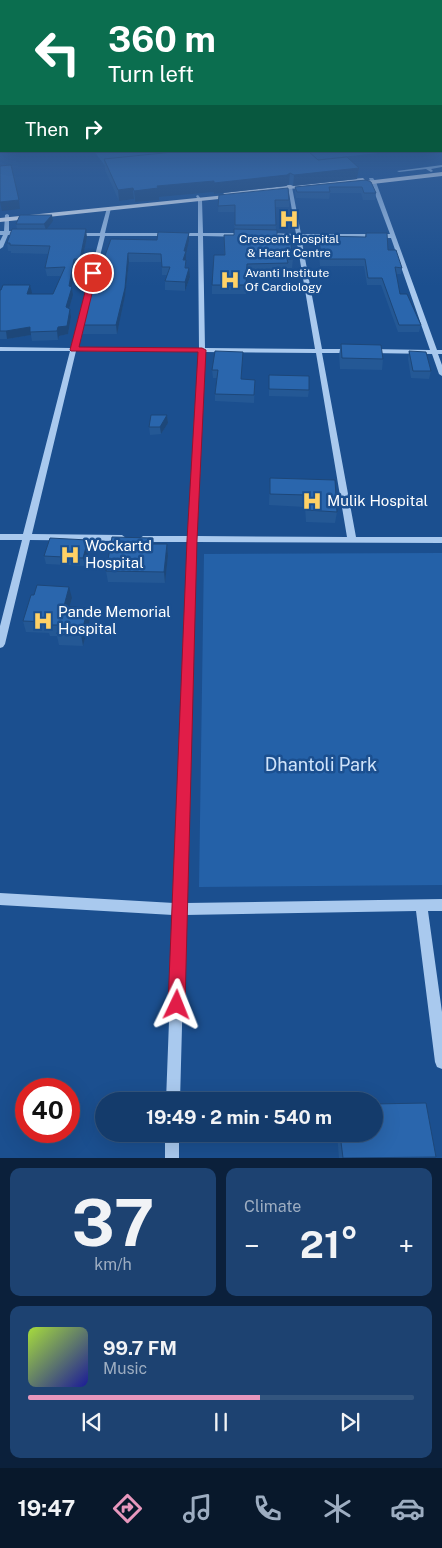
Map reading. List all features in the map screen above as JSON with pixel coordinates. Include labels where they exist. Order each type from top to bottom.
[{"type":"main road","points":[[373,180],[384,178]]},
{"type":"main road","points":[[4,218],[390,178]]},
{"type":"main road","points":[[4,218],[199,198]]},
{"type":"street","points":[[373,180],[442,374]]},
{"type":"street","points":[[291,189],[352,540]]},
{"type":"street","points":[[174,1092],[192,540],[202,350],[199,198]]},
{"type":"street","points":[[0,644],[109,208]]},
{"type":"street","points":[[0,247],[4,218]]},
{"type":"street","points":[[3,233],[26,234]]},
{"type":"street","points":[[64,234],[250,235]]},
{"type":"street","points":[[259,235],[393,236]]},
{"type":"street","points":[[0,349],[356,351]]},
{"type":"street","points":[[366,351],[442,352]]},
{"type":"street","points":[[0,537],[192,540],[442,540]]},
{"type":"street","points":[[0,899],[180,909],[442,905]]},
{"type":"street","points":[[421,905],[442,1062]]},
{"type":"street","points":[[172,1142],[172,1158]]},
{"type":"green space","name":"Dhantoli Park","points":[[442,553],[442,885],[199,887],[204,554]]},
{"type":"building","points":[[0,178],[14,178],[19,200],[0,202]]},
{"type":"building","points":[[113,178],[259,178],[157,186],[158,188],[134,191],[133,188],[118,190]]},
{"type":"building","points":[[366,180],[371,182],[376,193],[364,193],[362,187],[329,187],[330,192],[297,192],[295,187]]},
{"type":"building","points":[[288,188],[289,200],[275,200],[276,225],[235,225],[235,205],[218,206],[219,195]]},
{"type":"building","points":[[20,215],[52,215],[44,224],[16,224]]},
{"type":"building","points":[[12,229],[86,229],[80,259],[74,259],[69,286],[72,287],[66,307],[70,309],[67,326],[58,327],[57,331],[30,332],[30,327],[0,331],[0,290],[3,285],[30,285],[27,294],[53,294],[65,267],[45,268],[50,246],[10,245],[10,243],[7,243]]},
{"type":"building","points":[[234,229],[277,230],[277,238],[290,238],[293,259],[287,259],[288,263],[247,264],[246,285],[212,285],[214,255],[225,255],[224,235],[234,235]]},
{"type":"building","points":[[158,232],[189,233],[183,260],[186,260],[185,268],[189,268],[185,282],[165,281],[170,267],[162,267],[161,254],[128,253],[125,288],[116,325],[81,325],[93,287],[99,287],[103,261],[111,239],[157,240]]},
{"type":"building","points":[[366,233],[387,233],[388,250],[396,250],[402,268],[395,267],[400,294],[407,294],[421,325],[399,325],[382,278],[368,278],[365,259],[321,259],[319,236],[366,237]]},
{"type":"building","points":[[341,344],[381,345],[383,359],[342,358]]},
{"type":"building","points":[[215,351],[243,352],[241,379],[255,380],[254,395],[215,394],[218,370],[212,370]]},
{"type":"building","points":[[409,351],[426,352],[431,371],[413,371]]},
{"type":"building","points":[[269,375],[309,376],[309,390],[269,389]]},
{"type":"building","points":[[151,415],[167,415],[160,427],[149,427]]},
{"type":"building","points":[[270,478],[335,480],[337,512],[307,510],[306,495],[270,494]]},
{"type":"building","points":[[112,537],[153,538],[152,544],[167,544],[164,572],[106,571]]},
{"type":"building","points":[[50,538],[88,540],[83,558],[44,556]]},
{"type":"building","points":[[37,585],[69,587],[64,606],[88,608],[81,635],[57,634],[59,625],[47,625],[48,622],[23,621],[31,595],[34,595]]},
{"type":"building","points":[[426,1103],[436,1157],[343,1158],[341,1142],[383,1142],[383,1104]]},
{"type":"place","name":"Crescent Hospital & Heart Centre","points":[[289,219]]},
{"type":"place","name":"Avanti Institute Of Cardiology","points":[[230,280]]},
{"type":"place","name":"Mulik Hospital","points":[[312,501]]},
{"type":"place","name":"Wockartd Hospital","points":[[70,555]]},
{"type":"place","name":"Pande Memorial Hospital","points":[[43,621]]},
{"type":"route","points":[[93,273],[74,350],[202,350],[192,540],[177,1005]]}]
